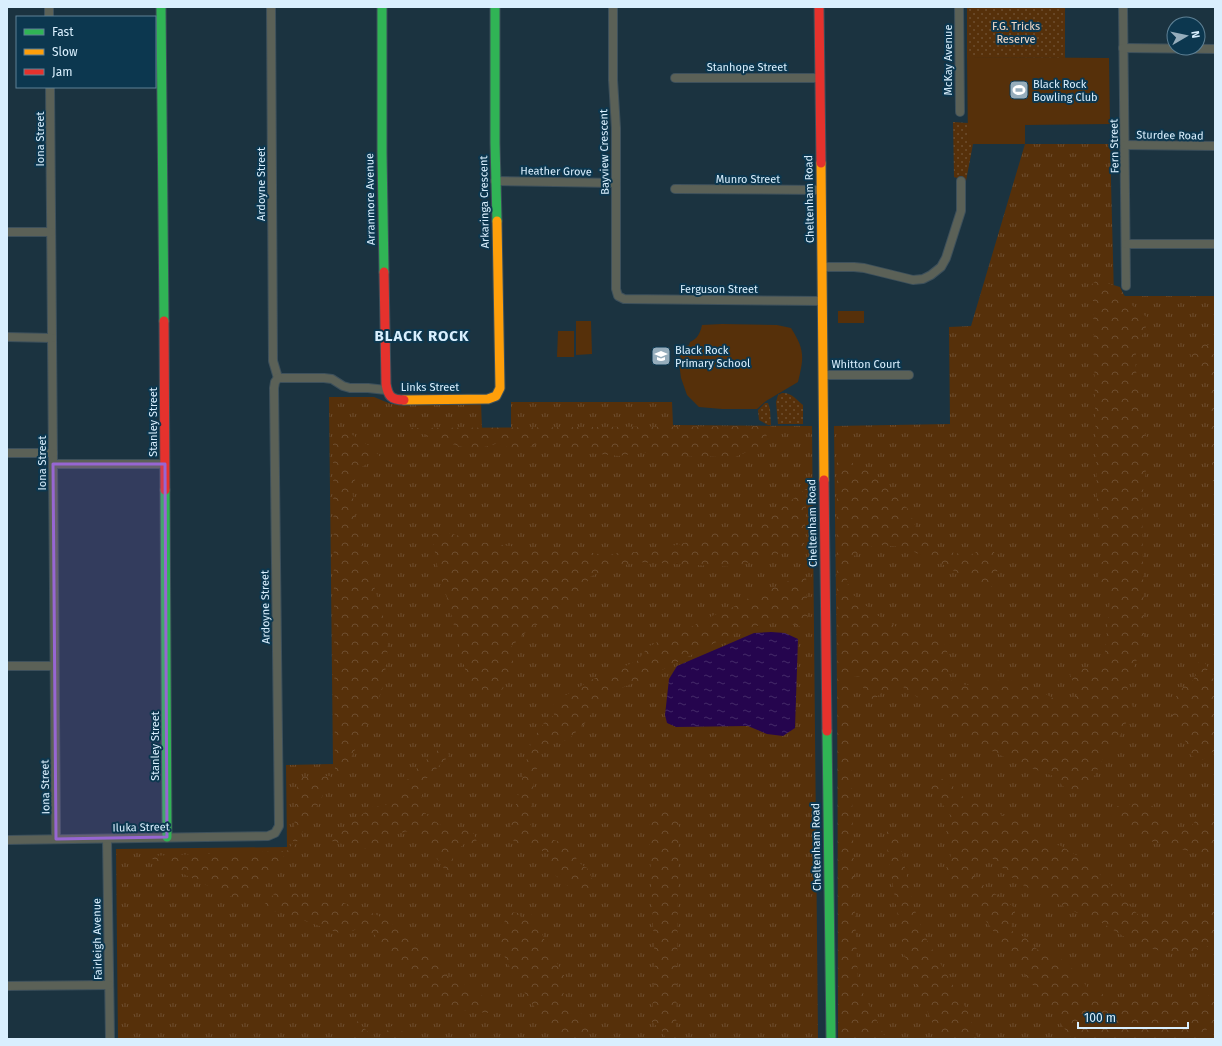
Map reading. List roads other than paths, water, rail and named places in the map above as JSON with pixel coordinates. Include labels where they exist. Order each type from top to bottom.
[{"type":"street","name":"Stanley Street","points":[[161,7],[167,837]]},
{"type":"street","name":"Ardoyne Street","points":[[271,7],[272,370],[277,380],[274,388],[279,826],[275,833]]},
{"type":"street","name":"Arranmore Avenue","points":[[382,7],[382,153],[386,387]]},
{"type":"street","name":"Arkaringa Crescent","points":[[496,7],[495,182],[500,388],[496,396]]},
{"type":"street","name":"Bayview Crescent","points":[[613,7],[613,80],[616,128],[616,289],[618,296]]},
{"type":"street","name":"Cheltenham Road","points":[[819,7],[830,1039]]},
{"type":"street","name":"McKay Avenue","points":[[959,7],[960,112]]},
{"type":"street","name":"Fern Street","points":[[1122,7],[1126,286]]},
{"type":"street","points":[[1123,48],[1215,49]]},
{"type":"street","name":"Stanhope Street","points":[[675,78],[820,78]]},
{"type":"street","name":"Iona Street","points":[[50,88],[56,839]]},
{"type":"street","name":"Sturdee Road","points":[[1125,145],[1215,146]]},
{"type":"street","points":[[822,267],[854,267],[914,280],[923,279],[931,275],[941,267],[946,258],[961,211],[961,181]]},
{"type":"street","name":"Heather Grove","points":[[495,182],[616,183]]},
{"type":"street","name":"Munro Street","points":[[675,189],[821,190]]},
{"type":"street","points":[[7,232],[51,232]]},
{"type":"street","points":[[1126,244],[1215,244]]},
{"type":"street","name":"Ferguson Street","points":[[618,296],[623,299],[822,301]]},
{"type":"street","points":[[7,337],[52,338]]},
{"type":"street","name":"Whitton Court","points":[[823,375],[909,375]]},
{"type":"street","name":"Links Street","points":[[277,380],[324,378],[332,379],[343,386],[350,388],[386,387],[390,397],[400,400],[488,399],[496,396]]},
{"type":"street","points":[[7,453],[53,453]]},
{"type":"street","points":[[53,464],[165,464]]},
{"type":"street","points":[[7,666],[54,666]]},
{"type":"street","name":"Iluka Street","points":[[7,840],[268,836],[275,833]]},
{"type":"street","name":"Fairleigh Avenue","points":[[107,839],[110,1039]]},
{"type":"street","points":[[7,986],[109,985]]},
{"type":"water","points":[[754,633],[785,633],[798,639],[795,728],[783,736],[767,734],[748,726],[676,727],[667,723],[665,715],[669,679],[677,666]]},
{"type":"place","name":"Black Rock Bowling Club","points":[[1019,90]]},
{"type":"place","name":"Black Rock Primary School","points":[[661,356]]},
{"type":"district","name":"BLACK ROCK","points":[[422,336]]},
{"type":"park label","name":"F.G. Tricks Reserve","points":[[1016,32]]}]
